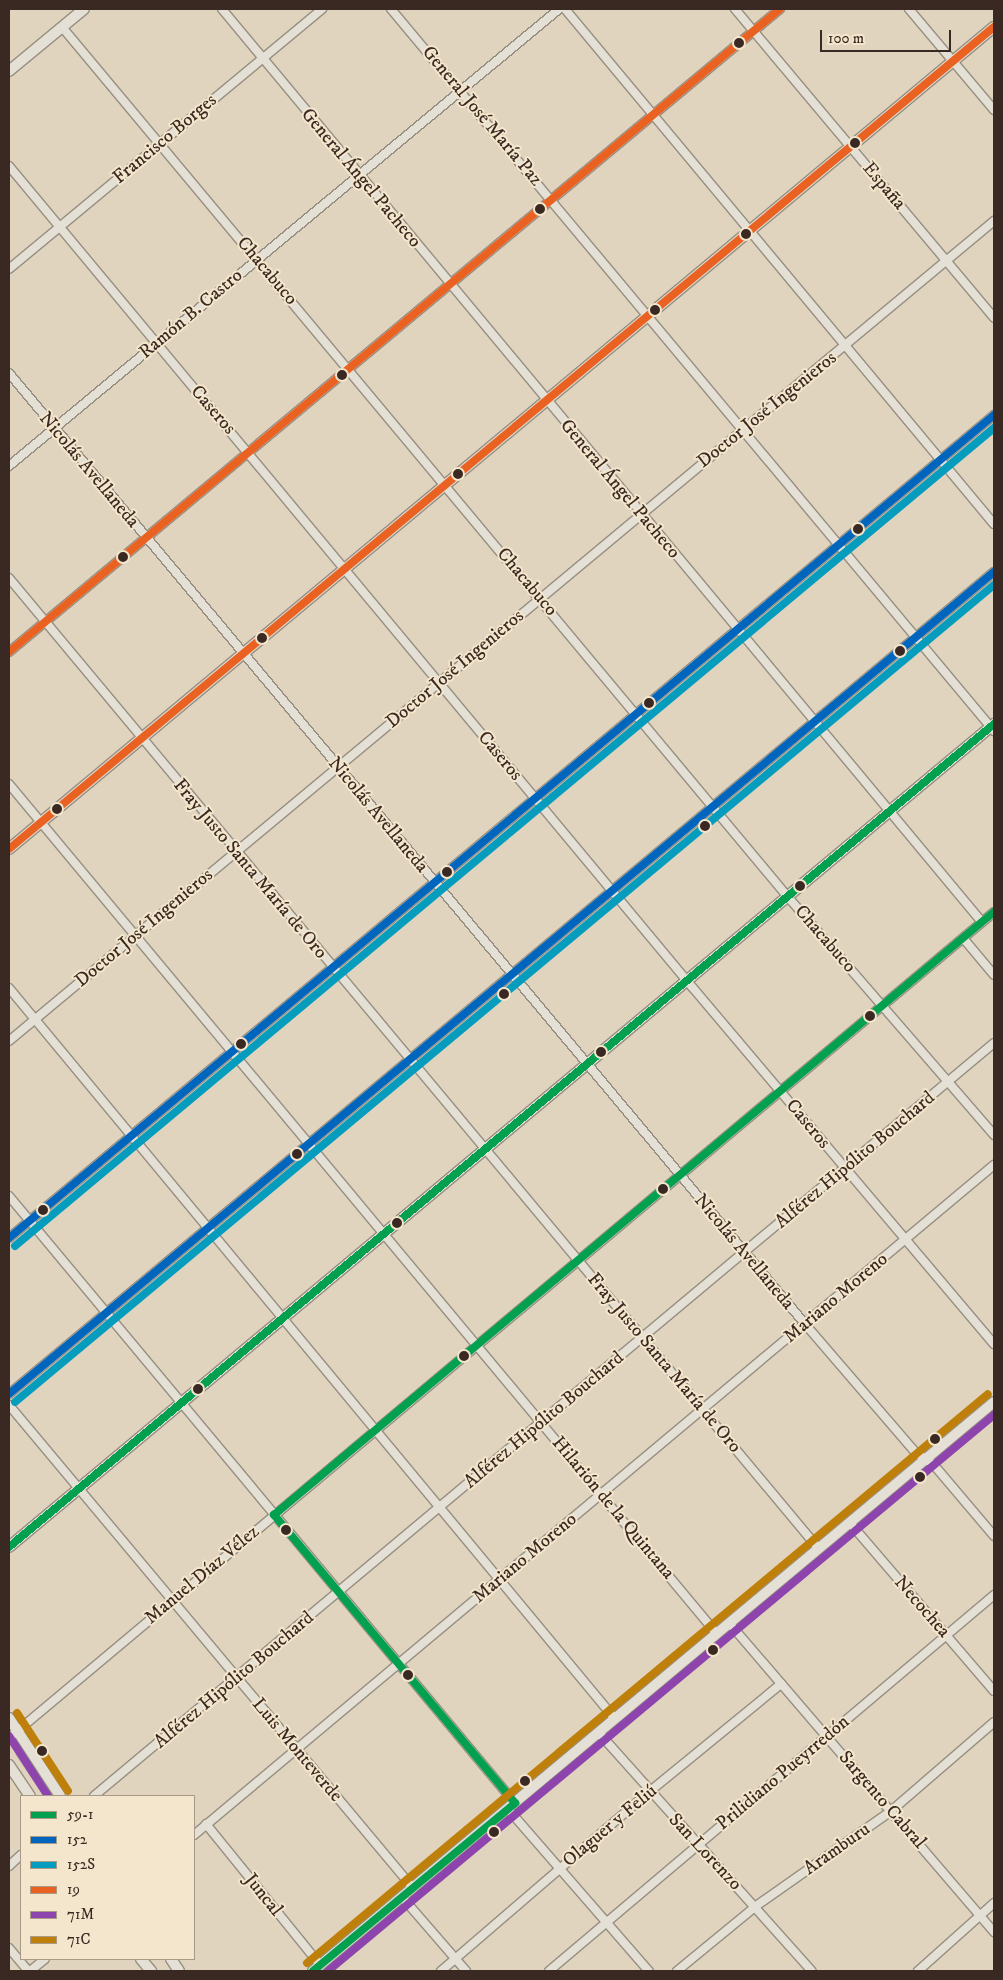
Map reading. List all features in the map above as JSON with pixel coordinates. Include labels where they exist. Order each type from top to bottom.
[{"type":"street","points":[[9,71],[84,9]]},
{"type":"street","name":"General Ángel Pacheco","points":[[222,9],[982,922]]},
{"type":"street","name":"Francisco Borges","points":[[9,269],[322,9]]},
{"type":"street","name":"General José María Paz","points":[[392,9],[552,198],[647,316],[916,638],[993,727]]},
{"type":"street","name":"Ramón B. Castro","points":[[9,466],[559,9]]},
{"type":"street","points":[[565,9],[994,524]]},
{"type":"street","name":"España","points":[[734,9],[994,318]]},
{"type":"street","points":[[9,652],[349,368],[451,286],[552,198],[780,9]]},
{"type":"street","points":[[909,9],[994,110]]},
{"type":"street","name":"Chacabuco","points":[[62,27],[446,484],[788,898],[994,1135]]},
{"type":"street","points":[[9,849],[994,27]]},
{"type":"street","name":"Caseros","points":[[9,166],[249,452],[687,981],[994,1344]]},
{"type":"street","name":"Doctor José Ingenieros","points":[[9,1041],[994,220]]},
{"type":"street","name":"Nicolás Avellaneda","points":[[9,373],[586,1066],[915,1452],[926,1459],[994,1536]]},
{"type":"street","points":[[9,1238],[130,1134],[536,800],[994,415]]},
{"type":"street","points":[[9,1394],[308,1142],[512,975],[611,889],[713,807],[994,572]]},
{"type":"street","name":"Fray Justo Santa María de Oro","points":[[9,578],[235,852],[332,968],[411,1058],[484,1149],[819,1549]]},
{"type":"street","points":[[9,1547],[81,1489],[484,1149],[993,727]]},
{"type":"street","name":"Hilarión de la Quintana","points":[[9,784],[230,1051],[478,1344],[717,1634]]},
{"type":"street","name":"Manuel Díaz Vélez","points":[[9,1738],[994,912]]},
{"type":"street","points":[[964,938],[994,975]]},
{"type":"street","points":[[9,988],[615,1719]]},
{"type":"street","name":"Alférez Hipólito Bouchard","points":[[95,1795],[994,1043]]},
{"type":"street","name":"Mariano Moreno","points":[[195,1834],[994,1165]]},
{"type":"street","points":[[9,1196],[399,1664],[560,1869],[649,1971]]},
{"type":"street","points":[[316,1968],[994,1402]]},
{"type":"street","name":"Luis Monteverde","points":[[9,1405],[413,1888]]},
{"type":"street","name":"Necochea","points":[[850,1523],[994,1691]]},
{"type":"street","name":"Prilidiano Pueyrredón","points":[[549,1971],[994,1596]]},
{"type":"street","name":"Sargento Cabral","points":[[730,1624],[994,1932]]},
{"type":"street","name":"Olaguer y Feliú","points":[[441,1971],[650,1792],[781,1684]]},
{"type":"street","points":[[9,1718],[59,1795]]},
{"type":"street","name":"Aramburu","points":[[677,1971],[756,1906],[891,1810],[994,1722]]},
{"type":"street","name":"San Lorenzo","points":[[598,1733],[756,1906],[812,1971]]},
{"type":"street","points":[[9,1765],[29,1795]]},
{"type":"street","name":"Juncal","points":[[206,1824],[316,1968]]},
{"type":"street","points":[[9,1866],[20,1856]]},
{"type":"street","points":[[402,1897],[466,1971]]},
{"type":"street","points":[[918,1971],[994,1904]]},
{"type":"street","points":[[9,1948],[29,1971],[44,1960]]},
{"type":"street","points":[[143,1960],[150,1971]]},
{"type":"street","points":[[173,1960],[179,1971]]},
{"type":"shaded area","points":[[20,1751],[50,1795],[42,1795],[15,1754]]},
{"type":"transit line","name":"19","points":[[9,652],[780,9]]},
{"type":"transit line","name":"19","points":[[9,849],[994,27]]},
{"type":"transit line","name":"152","points":[[9,1238],[994,415]]},
{"type":"transit line","name":"152S","points":[[15,1246],[994,428]]},
{"type":"transit line","name":"152","points":[[9,1394],[994,572]]},
{"type":"transit line","name":"152S","points":[[15,1402],[994,585]]},
{"type":"transit line","name":"59-1","points":[[9,1547],[994,724]]},
{"type":"transit line","name":"59-1","points":[[313,1971],[515,1803],[274,1515],[994,912]]},
{"type":"transit line","name":"71C","points":[[307,1963],[988,1394]]},
{"type":"transit line","name":"71M","points":[[328,1971],[994,1415]]},
{"type":"transit line","name":"71C","points":[[17,1713],[68,1791]]},
{"type":"transit line","name":"71M","points":[[9,1736],[47,1795]]}]
